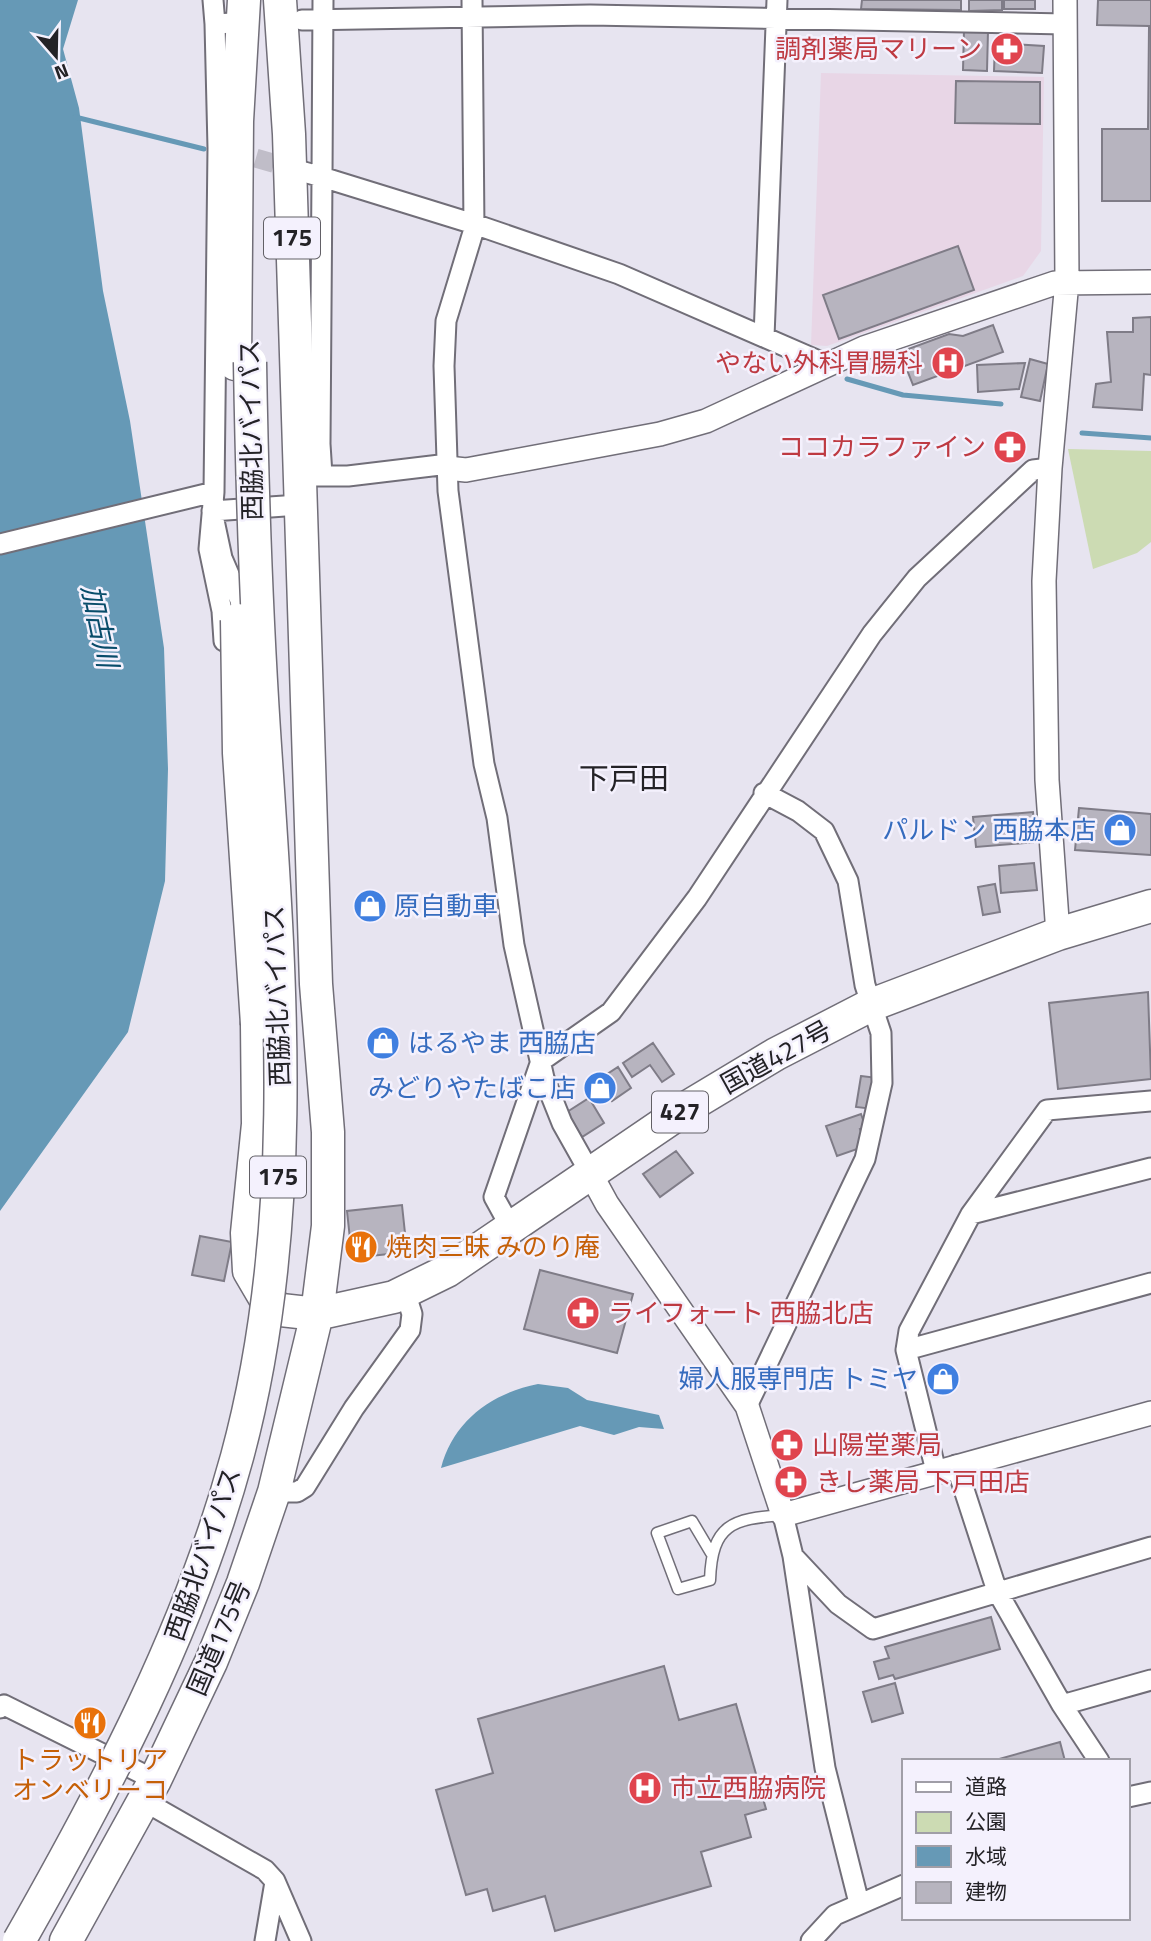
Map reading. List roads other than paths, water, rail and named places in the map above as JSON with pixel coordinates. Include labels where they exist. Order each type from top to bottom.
[{"type":"highway","name":"175","points":[[235,12],[242,363],[239,753],[257,1024],[255,1169],[247,1233],[249,1271],[256,1287],[273,1306],[281,1310],[317,1314],[328,1226],[328,1132],[316,984],[307,485],[289,134],[291,10]]},
{"type":"highway","name":"西脇北バイパス","points":[[19,1941],[106,1786],[179,1627],[211,1545],[237,1455],[266,1315],[281,1128],[272,856],[242,363]]},
{"type":"highway","name":"国道427号","points":[[317,1314],[365,1306],[405,1292],[447,1271],[589,1171],[723,1086],[872,1005],[1058,934],[1151,906]]},
{"type":"highway","name":"国道175号","points":[[66,1941],[150,1791],[225,1628],[274,1492],[317,1314]]},
{"type":"street","points":[[213,0],[235,12],[223,149],[213,501],[209,549],[222,611],[244,1073]]},
{"type":"street","points":[[1058,934],[1047,780],[1044,642],[1050,468],[1067,281],[1065,0]]},
{"type":"street","points":[[291,10],[777,8],[1065,24]]},
{"type":"street","points":[[764,337],[777,8]]},
{"type":"street","points":[[472,9],[473,229],[446,321],[444,366],[447,468],[484,764],[497,818],[514,945],[541,1061],[562,1123],[607,1204],[747,1406],[783,1516],[793,1556],[825,1768],[859,1903]]},
{"type":"street","points":[[307,485],[320,444],[313,175],[323,10]]},
{"type":"street","points":[[313,175],[473,229],[619,274],[828,365]]},
{"type":"street","points":[[0,544],[194,498],[213,501],[348,476],[440,465],[466,470],[660,434],[706,421],[864,348],[1011,295],[1067,281],[1151,282]]},
{"type":"street","points":[[511,1228],[494,1197],[541,1061],[611,1012],[698,898],[764,793],[872,634],[917,578],[1033,470],[1050,468]]},
{"type":"street","points":[[213,501],[222,558],[244,617],[273,1008],[274,1087],[255,1169]]},
{"type":"street","points":[[747,1406],[865,1158],[882,1083],[881,1033],[872,1005],[848,881],[824,831],[798,811],[764,793]]},
{"type":"street","points":[[1098,1759],[1062,1705],[997,1591],[946,1468],[906,1350],[909,1331],[971,1214],[1047,1110],[1151,1101]]},
{"type":"street","points":[[971,1214],[1151,1168]]},
{"type":"street","points":[[906,1350],[1151,1283]]},
{"type":"street","points":[[274,1492],[297,1492],[306,1487],[354,1408],[410,1329],[412,1314],[405,1292]]},
{"type":"street","points":[[783,1516],[946,1468],[1151,1413]]},
{"type":"street","points":[[793,1556],[838,1604],[873,1629],[1151,1547]]},
{"type":"street","points":[[1062,1705],[1151,1680]]},
{"type":"street","points":[[0,1708],[4,1705],[150,1791],[265,1870],[275,1881],[301,1941]]},
{"type":"street","points":[[1130,1797],[1151,1792]]},
{"type":"street","points":[[265,1941],[275,1881]]},
{"type":"street","points":[[811,1941],[835,1915],[902,1886]]},
{"type":"lane","points":[[711,1553],[692,1521],[657,1533],[678,1589],[710,1580],[711,1553],[726,1528],[747,1518],[783,1516]]},
{"type":"water","name":"加古川","points":[[0,0],[78,0],[63,49],[79,108],[103,291],[130,421],[164,648],[168,769],[165,881],[128,1032],[0,1211]]},
{"type":"water","points":[[538,1384],[568,1388],[587,1400],[659,1415],[664,1429],[639,1427],[614,1435],[580,1426],[441,1468],[455,1436],[477,1412],[505,1394]]},
{"type":"waterway","points":[[75,117],[204,149]]},
{"type":"waterway","points":[[847,379],[903,395],[1001,404]]},
{"type":"waterway","points":[[1082,433],[1151,438]]},
{"type":"tunnel","points":[[228,150],[300,171]]},
{"type":"place","name":"調剤薬局マリーン","points":[[1007,49]]},
{"type":"place","name":"やない外科胃腸科","points":[[948,363]]},
{"type":"place","name":"ココカラファイン","points":[[1010,447]]},
{"type":"place","name":"パルドン 西脇本店","points":[[1120,830]]},
{"type":"place","name":"原自動車","points":[[370,906]]},
{"type":"place","name":"はるやま 西脇店","points":[[383,1043]]},
{"type":"place","name":"みどりやたばこ店","points":[[600,1088]]},
{"type":"place","name":"焼肉三昧 みのり庵","points":[[361,1247]]},
{"type":"place","name":"ライフォート 西脇北店","points":[[583,1313]]},
{"type":"place","name":"婦人服専門店 トミヤ","points":[[943,1379]]},
{"type":"place","name":"山陽堂薬局","points":[[787,1445]]},
{"type":"place","name":"きし薬局 下戸田店","points":[[791,1482]]},
{"type":"place","name":"トラットリア オンベリーコ","points":[[90,1723]]},
{"type":"place","name":"市立西脇病院","points":[[645,1788]]},
{"type":"district","name":"下戸田","points":[[624,779]]}]
